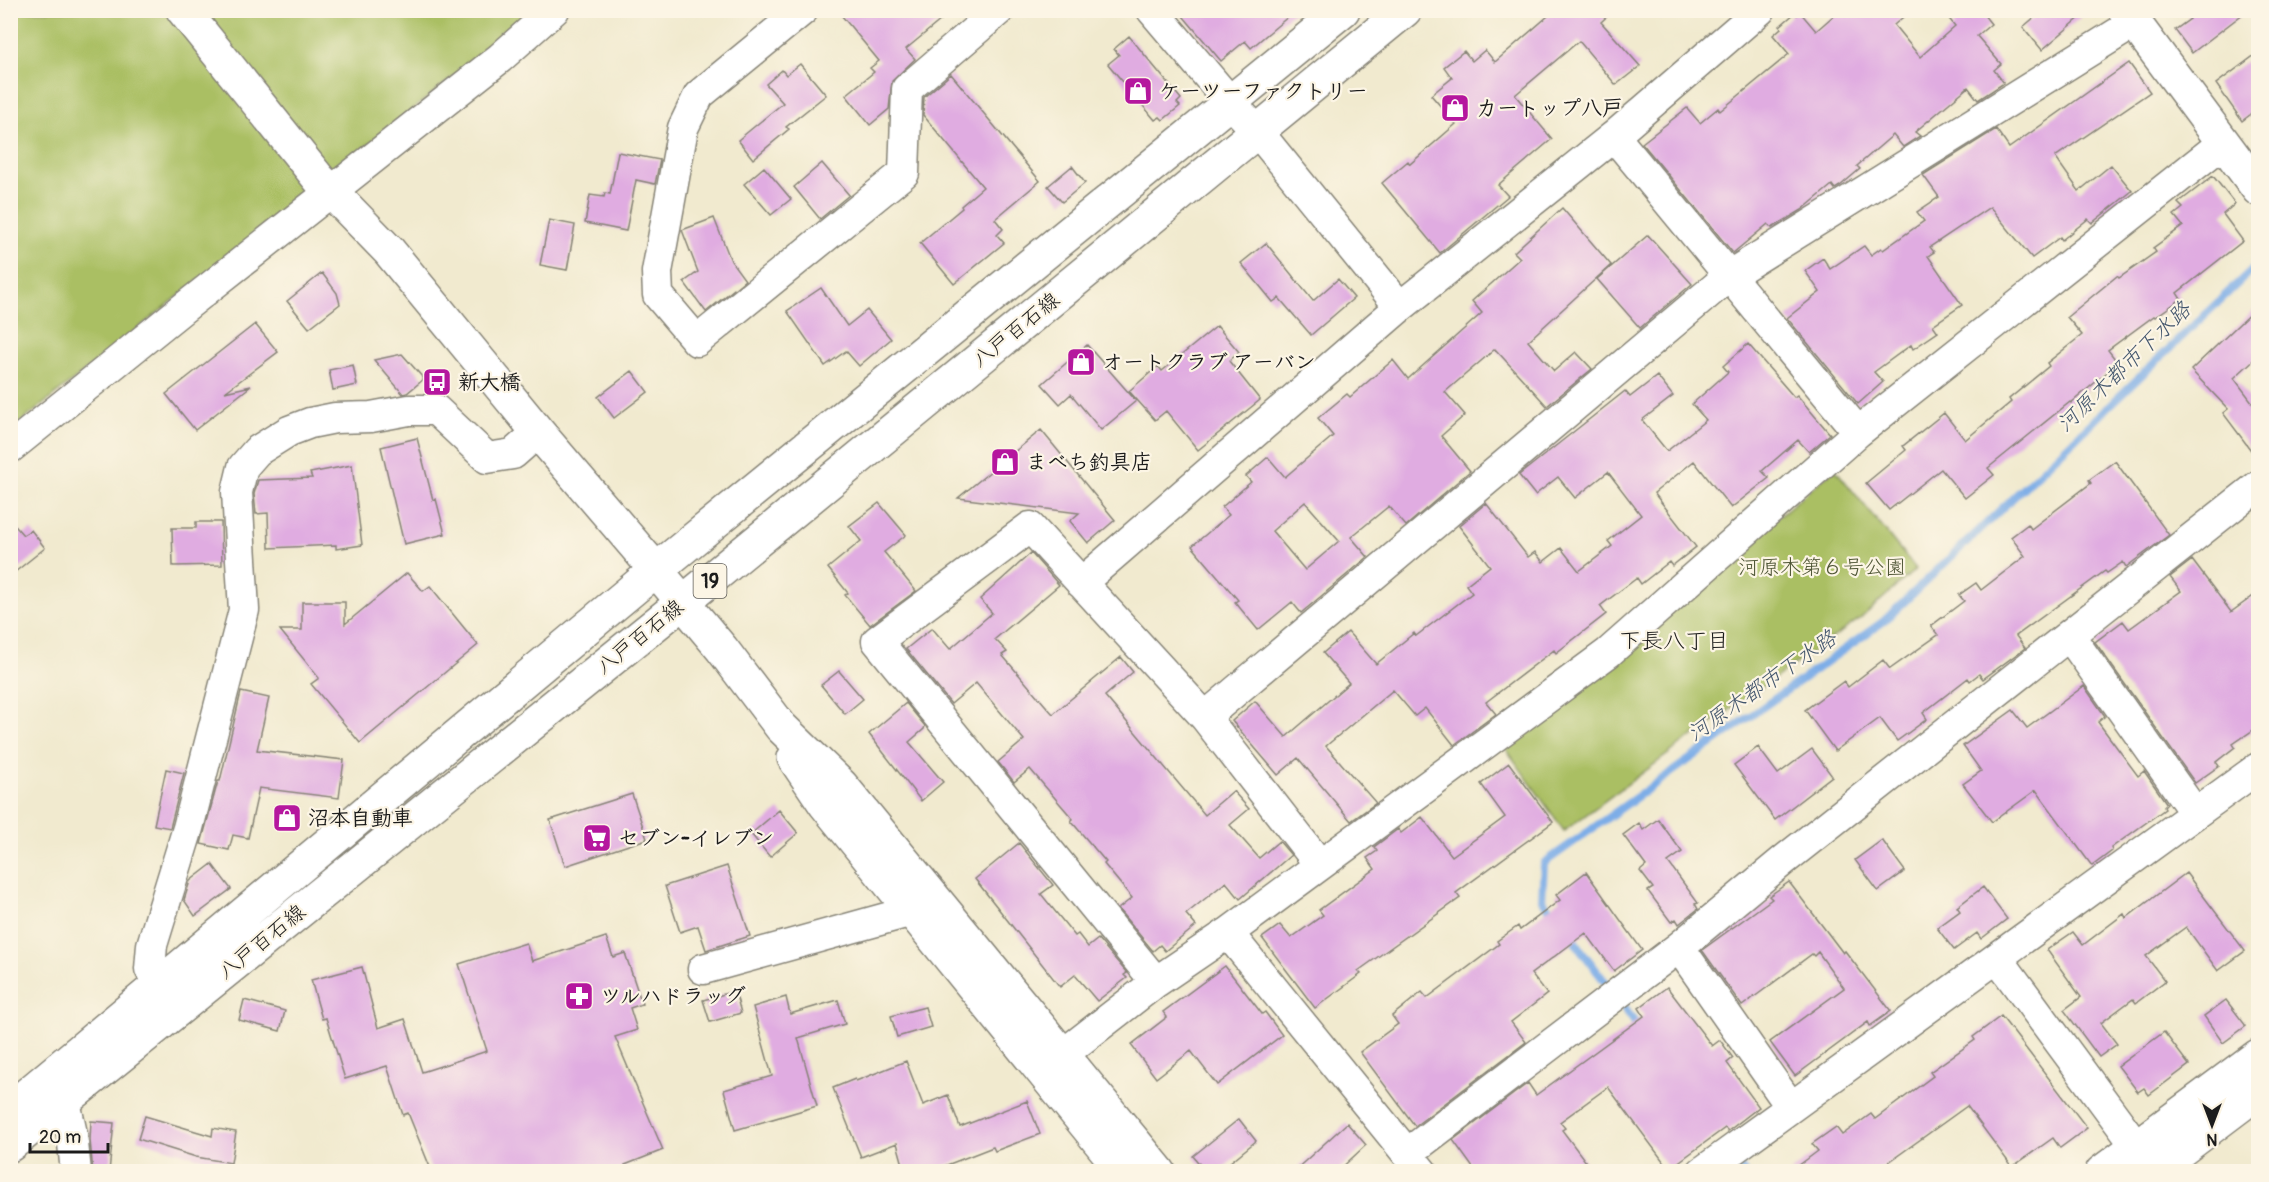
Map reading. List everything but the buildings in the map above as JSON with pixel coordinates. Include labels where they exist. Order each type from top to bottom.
[{"type":"main road","points":[[183,10],[325,185],[389,251],[538,432],[683,602],[781,727],[842,784],[1052,1062],[1139,1168]]},
{"type":"main road","name":"八戸百石線","points":[[10,1109],[656,570],[1343,10]]},
{"type":"main road","name":"八戸百石線","points":[[10,1145],[683,602],[1405,10]]},
{"type":"main road","points":[[2130,17],[2259,189]]},
{"type":"main road","points":[[722,649],[825,804],[912,911],[1052,1062]]},
{"type":"main road","points":[[2158,1164],[2259,1056]]},
{"type":"main road","points":[[2102,1172],[2158,1164],[2259,1092]]},
{"type":"street","points":[[10,448],[181,310],[325,185],[500,57],[554,10]]},
{"type":"street","points":[[803,10],[699,95],[683,128],[657,272],[657,284],[658,295],[697,341],[904,173],[907,88],[999,10]]},
{"type":"street","points":[[1152,10],[1258,132],[1400,307]]},
{"type":"street","points":[[1081,583],[1400,307],[1614,135],[1760,10]]},
{"type":"street","points":[[1205,717],[1730,275],[2130,17]]},
{"type":"street","points":[[1614,135],[1858,432]]},
{"type":"street","points":[[1052,1062],[1156,982],[1228,933],[1608,653],[1858,432],[2224,142]]},
{"type":"street","points":[[160,985],[150,969],[152,945],[188,828],[244,610],[237,492],[243,467],[256,451],[289,431],[310,423],[335,418],[371,417],[409,410],[436,411],[487,458],[513,454],[538,432]]},
{"type":"street","points":[[1228,933],[1415,1162],[1784,860],[2259,486]]},
{"type":"street","points":[[1156,982],[877,641],[1030,527],[1205,717],[1320,865]]},
{"type":"street","points":[[2069,635],[2194,813]]},
{"type":"street","points":[[1702,1172],[2259,768]]},
{"type":"street","points":[[703,969],[912,911]]},
{"type":"street","points":[[1679,947],[1791,1107]]},
{"type":"street","points":[[1998,959],[2158,1164]]},
{"type":"street","points":[[64,1102],[72,1134],[76,1172]]},
{"type":"green space","points":[[11,11],[536,11],[11,430]]},
{"type":"green space","name":"河原木第６号公園","points":[[1835,469],[1916,569],[1861,618],[1694,735],[1564,831],[1504,746]]},
{"type":"waterway","name":"河原木都市下水路","points":[[1554,915],[1542,900],[1544,863],[1884,621],[2258,264]]},
{"type":"waterway","name":"河原木都市下水路","points":[[1569,934],[1612,991]]},
{"type":"waterway","name":"河原木都市下水路","points":[[1619,1000],[1640,1030]]},
{"type":"waterway","name":"河原木都市下水路","points":[[1732,1156],[1744,1172]]},
{"type":"place","name":"ケーツーファクトリー","points":[[1138,91]]},
{"type":"place","name":"カートップ八戸","points":[[1455,108]]},
{"type":"place","name":"オートクラブ アーバン","points":[[1081,362]]},
{"type":"place","name":"新大橋","points":[[437,382]]},
{"type":"place","name":"まべち釣具店","points":[[1005,462]]},
{"type":"place","name":"沼本自動車","points":[[287,818]]},
{"type":"place","name":"セブン-イレブン","points":[[597,838]]},
{"type":"place","name":"ツルハドラッグ","points":[[579,996]]},
{"type":"district","name":"下長八丁目","points":[[1674,641]]}]
